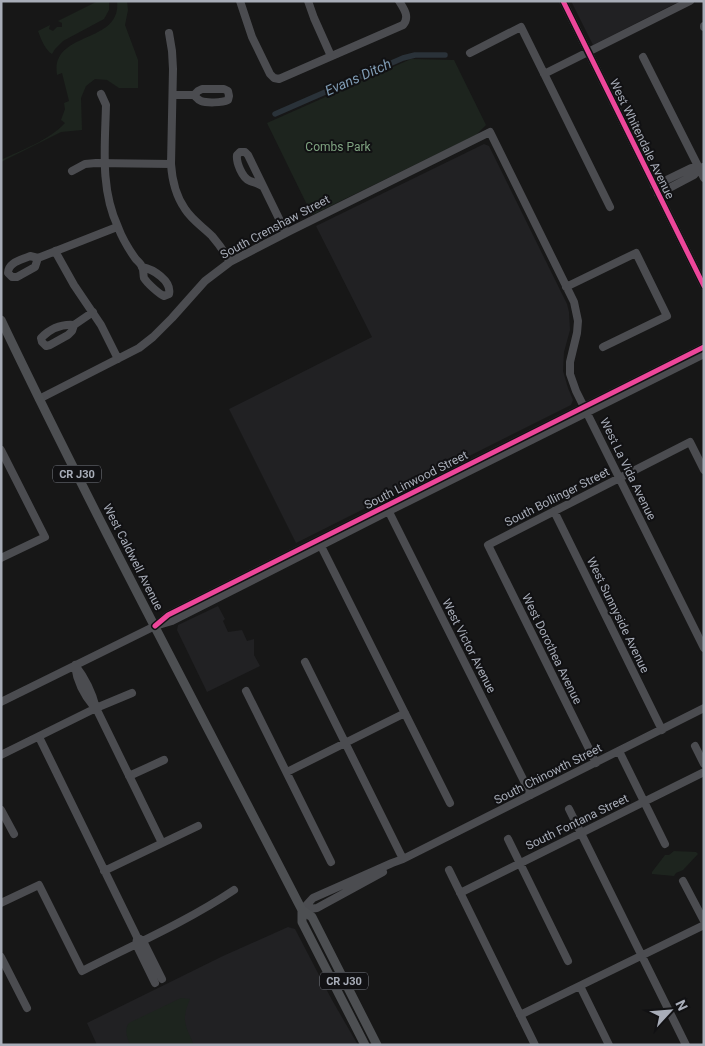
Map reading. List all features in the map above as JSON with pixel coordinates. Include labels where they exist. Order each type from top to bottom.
[{"type":"main road","name":"West Caldwell Avenue","points":[[1,320],[39,399],[302,910],[302,922],[365,1045]]},
{"type":"main road","name":"West Caldwell Avenue","points":[[302,910],[312,917],[377,1045]]},
{"type":"main road","points":[[350,1015],[355,1015],[358,1019],[372,1045]]},
{"type":"street","points":[[240,1],[254,41],[270,74],[276,79],[283,78],[402,26],[406,21],[406,16],[400,1]]},
{"type":"street","points":[[308,1],[331,56]]},
{"type":"street","name":"West Whitendale Avenue","points":[[563,1],[704,286]]},
{"type":"street","points":[[544,74],[690,1]]},
{"type":"street","points":[[470,53],[521,27],[610,207]]},
{"type":"street","points":[[169,33],[172,51],[173,95],[172,176],[184,209],[196,223],[213,237],[230,262]]},
{"type":"street","points":[[643,57],[702,168],[704,178]]},
{"type":"street","points":[[101,94],[106,105],[105,163],[108,195],[117,227],[142,267]]},
{"type":"street","points":[[173,95],[194,95]]},
{"type":"street","name":"South Crenshaw Street","points":[[39,399],[139,348],[172,318],[205,281],[230,262],[490,132]]},
{"type":"street","name":"West La Vida Avenue","points":[[490,132],[574,302],[578,321],[570,362],[570,374],[576,391],[704,648]]},
{"type":"street","points":[[72,171],[85,164],[171,164]]},
{"type":"street","points":[[654,186],[691,168],[702,168]]},
{"type":"street","points":[[658,194],[694,175],[702,168]]},
{"type":"street","points":[[262,186],[286,233]]},
{"type":"street","points":[[38,258],[117,227]]},
{"type":"street","points":[[55,251],[67,274],[101,325],[118,359]]},
{"type":"street","points":[[566,287],[636,253],[667,316],[603,347]]},
{"type":"street","points":[[74,325],[92,312]]},
{"type":"street","name":"South Linwood Street","points":[[155,626],[168,615],[354,522],[452,480],[704,347]]},
{"type":"street","name":"South Linwood Street","points":[[1,702],[155,626],[172,622],[321,546],[500,449],[704,354]]},
{"type":"street","name":"South Bollinger Street","points":[[488,545],[690,442],[704,470]]},
{"type":"street","points":[[452,480],[461,473],[497,454],[500,449]]},
{"type":"street","points":[[1,450],[44,537],[1,558]]},
{"type":"street","name":"West Victor Avenue","points":[[387,509],[531,795]]},
{"type":"street","name":"West Sunnyside Avenue","points":[[554,511],[662,730]]},
{"type":"street","points":[[354,522],[324,540],[321,546],[450,803]]},
{"type":"street","name":"West Dorothea Avenue","points":[[488,545],[596,763]]},
{"type":"street","points":[[305,662],[403,859]]},
{"type":"street","points":[[74,665],[84,676],[96,708],[162,843]]},
{"type":"street","points":[[246,690],[331,862]]},
{"type":"street","points":[[1,755],[96,708],[132,693]]},
{"type":"street","name":"South Chinowth Street","points":[[302,910],[313,898],[403,859],[704,708]]},
{"type":"street","points":[[287,772],[404,713]]},
{"type":"street","points":[[39,737],[159,981]]},
{"type":"street","points":[[695,746],[704,764]]},
{"type":"street","points":[[619,751],[665,844]]},
{"type":"street","points":[[130,776],[164,760]]},
{"type":"street","name":"South Fontana Street","points":[[460,892],[704,772]]},
{"type":"street","points":[[569,809],[686,1045]]},
{"type":"street","points":[[1,810],[14,834]]},
{"type":"street","points":[[104,871],[198,826]]},
{"type":"street","points":[[508,839],[568,961]]},
{"type":"street","points":[[449,870],[535,1045]]},
{"type":"street","points":[[684,881],[704,921]]},
{"type":"street","points":[[1,903],[39,885],[82,971],[139,941],[187,920],[234,890]]},
{"type":"street","points":[[520,1015],[704,925]]},
{"type":"street","points":[[1,957],[27,1008]]},
{"type":"street","points":[[580,986],[609,1045]]},
{"type":"shaded area","points":[[571,1],[680,1],[593,45]]},
{"type":"shaded area","points":[[484,144],[489,146],[567,304],[570,330],[564,352],[563,371],[573,400],[571,405],[296,543],[229,409],[372,337],[316,226]]},
{"type":"shaded area","points":[[218,606],[225,619],[223,621],[228,632],[242,630],[247,641],[254,639],[254,655],[260,666],[207,692],[177,630],[178,625]]},
{"type":"shaded area","points":[[288,927],[295,929],[358,1045],[97,1045],[87,1023],[223,956]]},
{"type":"green space","points":[[98,1],[109,2],[109,10],[104,19],[63,41],[52,54],[47,50],[38,31],[50,25],[49,29],[53,31],[57,27],[62,27],[62,23],[58,21]]},
{"type":"green space","points":[[117,1],[127,1],[128,10],[125,25],[138,60],[138,88],[119,88],[107,80],[95,79],[86,86],[81,98],[82,130],[61,132],[1,162],[1,160],[43,140],[65,123],[61,120],[65,109],[64,103],[69,101],[62,73],[57,75],[58,61],[64,51],[74,43],[109,25],[116,15]]},
{"type":"green space","name":"Combs Park","points":[[411,59],[454,60],[486,125],[476,135],[312,215],[267,123]]},
{"type":"green space","points":[[674,851],[696,852],[698,854],[683,870],[674,876],[652,874],[665,855],[669,855]]},
{"type":"green space","points":[[181,998],[190,999],[185,1022],[194,1045],[130,1045],[126,1031],[129,1023]]},
{"type":"waterway","name":"Evans Ditch","points":[[275,114],[403,58],[415,55],[445,55]]},
{"type":"cycle path","points":[[563,1],[704,286]]},
{"type":"cycle path","points":[[155,626],[168,615],[704,347]]}]
